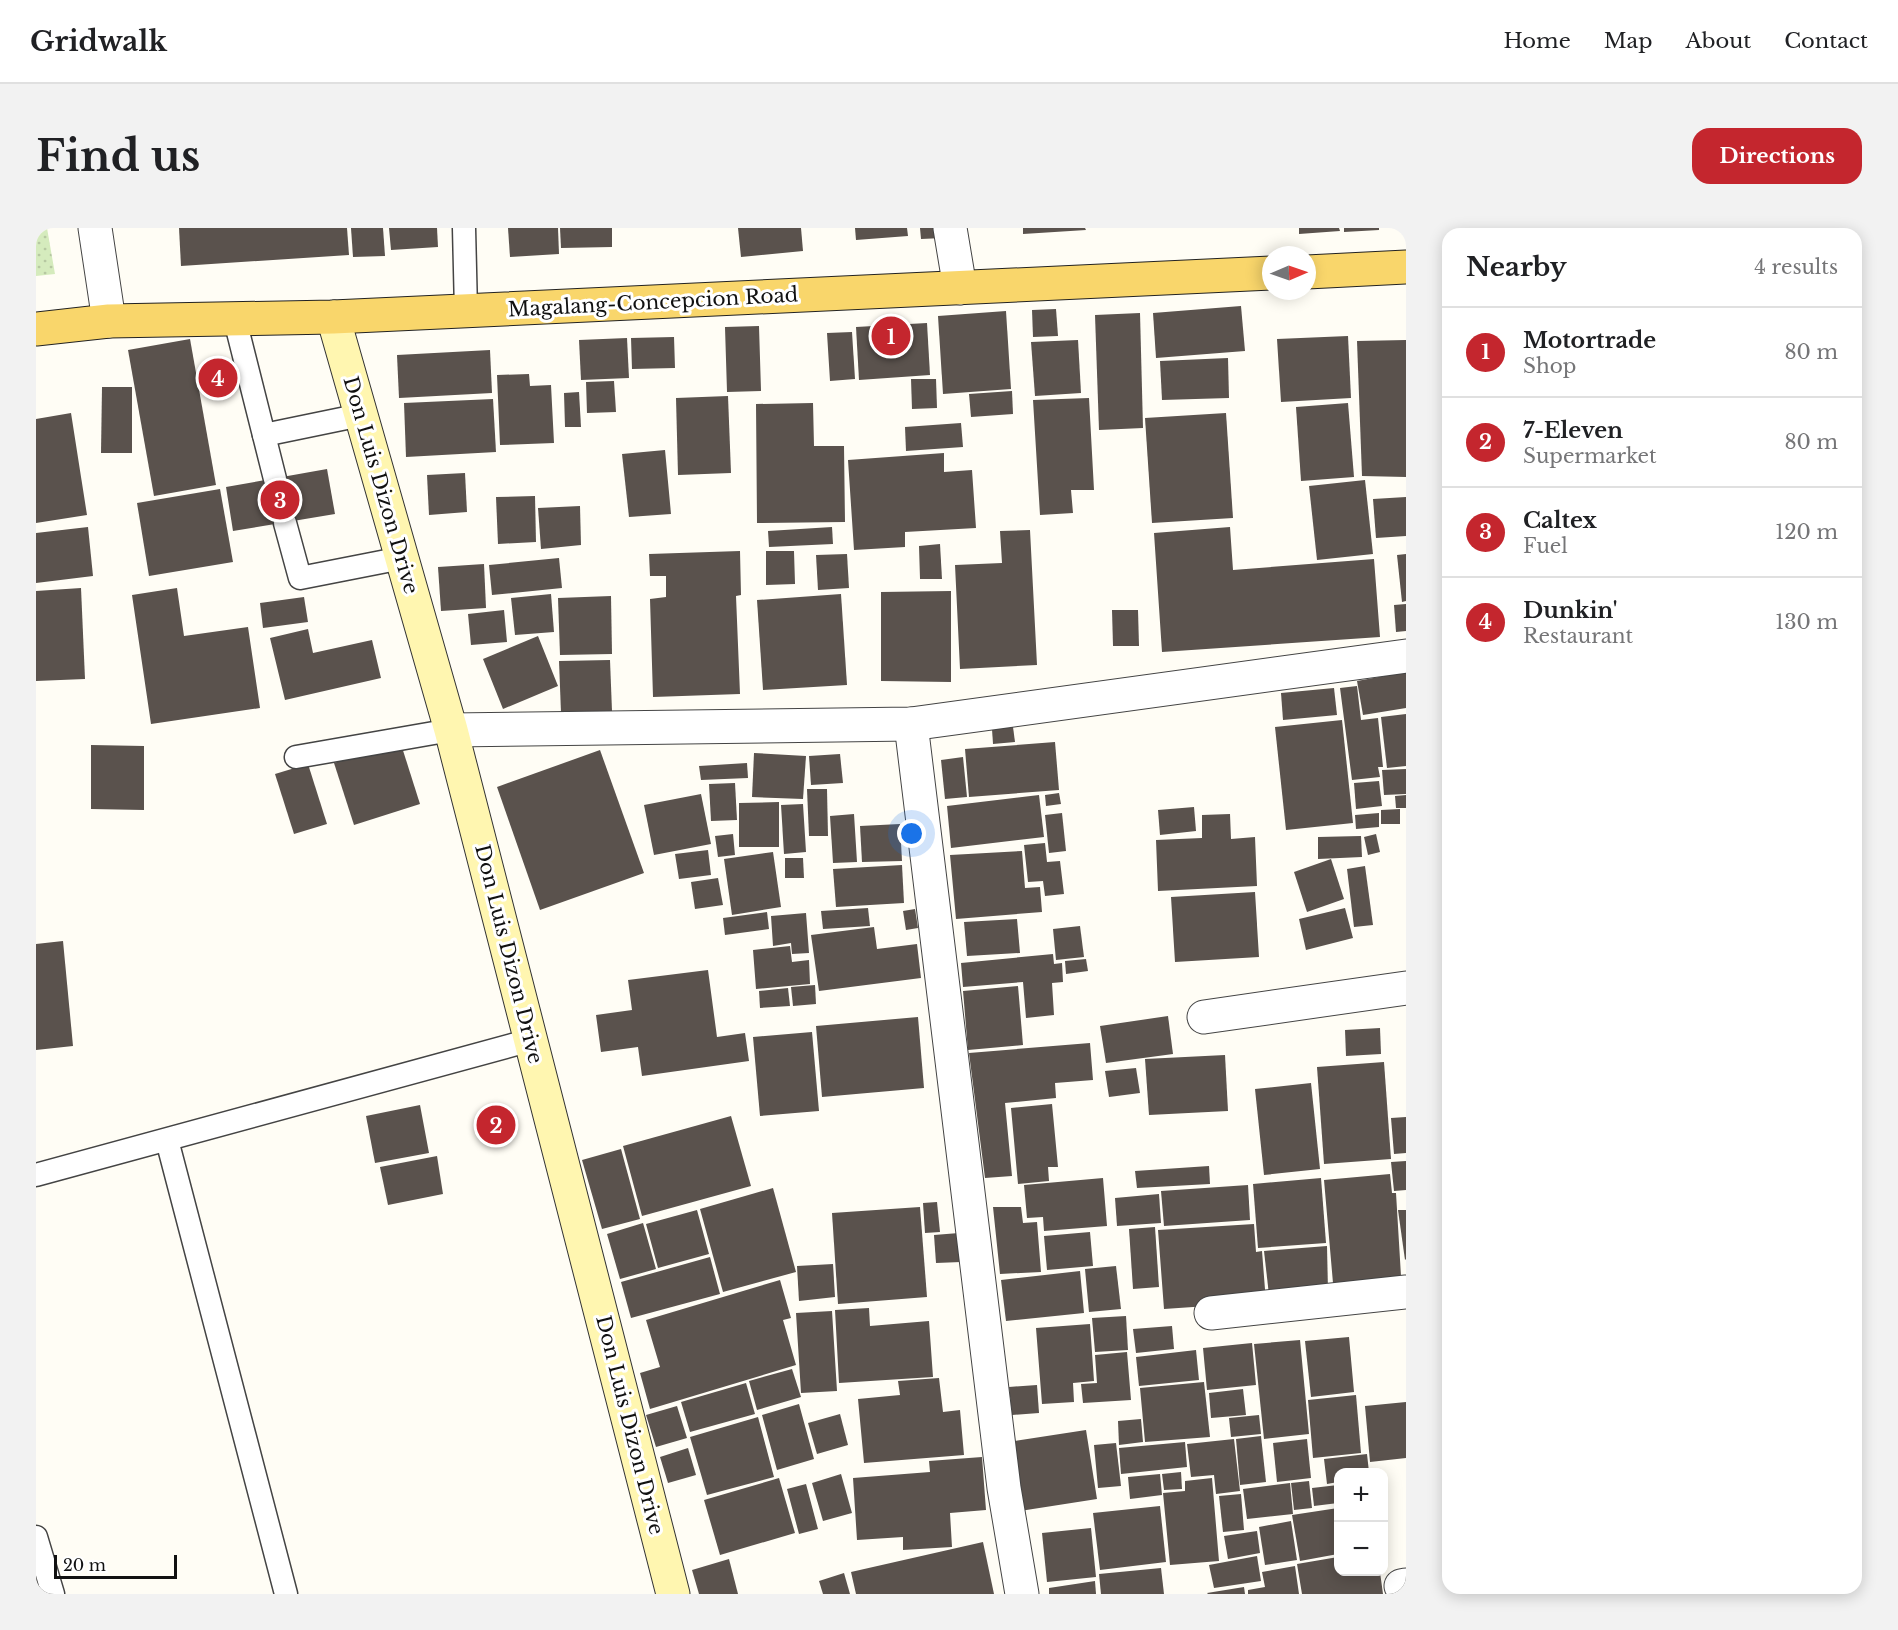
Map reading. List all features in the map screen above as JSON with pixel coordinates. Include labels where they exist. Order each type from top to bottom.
[{"type":"main road","points":[[1316,272],[1406,267]]},
{"type":"main road","name":"Magalang-Concepcion Road","points":[[36,329],[109,321],[333,317],[1262,273]]},
{"type":"street","points":[[95,228],[109,321]]},
{"type":"street","points":[[950,228],[960,288]]},
{"type":"street","name":"Don Luis Dizon Drive","points":[[333,317],[451,730],[673,1594]]},
{"type":"street","points":[[451,730],[911,724],[1406,656]]},
{"type":"street","points":[[911,724],[1004,1488],[1022,1594]]},
{"type":"street","points":[[1204,1017],[1406,988]]},
{"type":"street","points":[[1211,1313],[1406,1292]]},
{"type":"lane","points":[[464,228],[466,311]]},
{"type":"lane","points":[[235,320],[275,478]]},
{"type":"lane","points":[[264,435],[361,415]]},
{"type":"lane","points":[[285,523],[300,578],[402,558]]},
{"type":"lane","points":[[296,757],[451,730]]},
{"type":"lane","points":[[36,1175],[531,1040]]},
{"type":"lane","points":[[167,1140],[286,1594]]},
{"type":"lane","points":[[36,1537],[53,1594]]},
{"type":"green space","points":[[36,228],[47,228],[55,274],[36,276]]},
{"type":"building","points":[[179,228],[347,228],[349,255],[181,266]]},
{"type":"building","points":[[351,228],[383,228],[385,256],[353,257]]},
{"type":"building","points":[[389,228],[437,228],[438,247],[391,250]]},
{"type":"building","points":[[508,228],[558,228],[559,254],[510,257]]},
{"type":"building","points":[[560,228],[612,228],[612,247],[561,248]]},
{"type":"building","points":[[738,228],[801,228],[803,251],[741,257]]},
{"type":"building","points":[[855,228],[907,228],[908,236],[856,240]]},
{"type":"building","points":[[920,228],[943,228],[943,238],[921,239]]},
{"type":"building","points":[[1023,228],[1085,228],[1086,230],[1023,234]]},
{"type":"building","points":[[1299,228],[1339,228],[1340,231],[1299,234]]},
{"type":"building","points":[[1344,228],[1379,228],[1379,230],[1344,232]]},
{"type":"building","points":[[1241,306],[1245,351],[1156,358],[1153,313]]},
{"type":"building","points":[[1056,309],[1058,336],[1033,337],[1032,310]]},
{"type":"building","points":[[1006,311],[1011,389],[943,394],[938,316]]},
{"type":"building","points":[[1140,313],[1143,428],[1099,430],[1095,315]]},
{"type":"building","points":[[927,323],[930,375],[859,380],[856,327]]},
{"type":"building","points":[[759,326],[761,391],[727,392],[725,327]]},
{"type":"building","points":[[852,332],[855,379],[830,381],[827,333]]},
{"type":"building","points":[[1348,336],[1351,398],[1281,402],[1277,339]]},
{"type":"building","points":[[674,337],[675,368],[632,369],[631,338]]},
{"type":"building","points":[[627,338],[629,378],[581,380],[579,340]]},
{"type":"building","points":[[190,339],[216,485],[154,496],[128,350]]},
{"type":"building","points":[[1078,340],[1081,393],[1035,396],[1031,342]]},
{"type":"building","points":[[1406,340],[1406,477],[1362,476],[1357,341]]},
{"type":"building","points":[[490,350],[492,393],[399,398],[397,355]]},
{"type":"building","points":[[1228,358],[1229,398],[1162,400],[1160,361]]},
{"type":"building","points":[[529,374],[530,386],[551,385],[554,443],[500,445],[497,375]]},
{"type":"building","points":[[911,379],[936,379],[937,408],[912,409]]},
{"type":"building","points":[[614,381],[616,412],[587,413],[586,382]]},
{"type":"building","points":[[102,387],[132,387],[132,453],[101,453]]},
{"type":"building","points":[[1012,391],[1013,414],[971,417],[969,394]]},
{"type":"building","points":[[579,392],[581,427],[565,427],[564,393]]},
{"type":"building","points":[[728,396],[731,473],[678,475],[676,398]]},
{"type":"building","points":[[1089,398],[1094,490],[1071,490],[1073,513],[1040,515],[1033,400]]},
{"type":"building","points":[[493,399],[496,452],[406,457],[404,403]]},
{"type":"building","points":[[813,403],[814,446],[844,446],[845,522],[757,523],[756,404]]},
{"type":"building","points":[[1348,403],[1354,477],[1301,481],[1296,407]]},
{"type":"building","points":[[71,413],[87,515],[36,523],[36,419]]},
{"type":"building","points":[[1226,413],[1233,518],[1152,523],[1145,418]]},
{"type":"building","points":[[961,423],[963,447],[906,451],[905,427]]},
{"type":"building","points":[[665,450],[671,514],[629,517],[622,454]]},
{"type":"building","points":[[944,453],[944,472],[972,470],[976,528],[905,532],[905,547],[854,550],[848,460]]},
{"type":"building","points":[[327,469],[335,514],[233,531],[226,487]]},
{"type":"building","points":[[465,473],[467,512],[429,515],[427,475]]},
{"type":"building","points":[[1365,480],[1373,554],[1317,560],[1309,486]]},
{"type":"building","points":[[220,489],[233,562],[149,576],[137,503]]},
{"type":"building","points":[[535,496],[536,542],[498,544],[496,497]]},
{"type":"building","points":[[1406,497],[1406,536],[1376,538],[1373,499]]},
{"type":"building","points":[[580,506],[581,545],[541,549],[538,508]]},
{"type":"building","points":[[88,527],[93,576],[36,583],[36,533]]},
{"type":"building","points":[[832,527],[833,544],[769,547],[768,531]]},
{"type":"building","points":[[1230,527],[1233,570],[1374,559],[1380,637],[1162,652],[1154,533]]},
{"type":"building","points":[[1030,530],[1037,665],[960,669],[955,565],[1002,563],[1000,531]]},
{"type":"building","points":[[940,544],[942,579],[920,579],[919,546]]},
{"type":"building","points":[[740,551],[741,595],[736,596],[740,694],[653,697],[650,599],[666,597],[666,576],[650,576],[649,554]]},
{"type":"building","points":[[766,551],[794,551],[795,584],[766,585]]},
{"type":"building","points":[[847,554],[849,588],[818,590],[816,555]]},
{"type":"building","points":[[1406,554],[1406,601],[1402,602],[1397,555]]},
{"type":"building","points":[[559,558],[562,588],[492,595],[489,565]]},
{"type":"building","points":[[484,564],[486,608],[441,611],[438,567]]},
{"type":"building","points":[[81,588],[85,679],[36,681],[36,591]]},
{"type":"building","points":[[177,588],[184,636],[248,627],[260,708],[151,724],[132,595]]},
{"type":"building","points":[[951,591],[951,682],[881,681],[881,592]]},
{"type":"building","points":[[551,594],[554,632],[515,635],[511,598]]},
{"type":"building","points":[[841,594],[847,685],[763,690],[757,600]]},
{"type":"building","points":[[611,596],[612,654],[560,655],[558,598]]},
{"type":"building","points":[[304,597],[308,622],[263,628],[260,603]]},
{"type":"building","points":[[1406,604],[1406,631],[1396,632],[1394,605]]},
{"type":"building","points":[[504,610],[507,642],[471,645],[468,614]]},
{"type":"building","points":[[1112,610],[1138,610],[1139,646],[1113,646]]},
{"type":"building","points":[[308,629],[313,653],[372,640],[381,678],[285,700],[270,638]]},
{"type":"building","points":[[538,636],[558,686],[503,709],[483,659]]},
{"type":"building","points":[[610,660],[612,711],[561,713],[559,661]]},
{"type":"building","points":[[1406,672],[1406,708],[1363,715],[1357,681]]},
{"type":"building","points":[[1357,686],[1361,720],[1378,718],[1383,767],[1378,767],[1380,777],[1352,780],[1340,688]]},
{"type":"building","points":[[1334,688],[1337,715],[1283,720],[1281,693]]},
{"type":"building","points":[[1406,714],[1406,766],[1387,768],[1381,717]]},
{"type":"building","points":[[1342,720],[1353,823],[1286,830],[1275,727]]},
{"type":"building","points":[[1013,727],[1015,742],[993,744],[992,729]]},
{"type":"building","points":[[400,741],[420,804],[354,825],[334,763]]},
{"type":"building","points":[[1055,742],[1059,790],[969,797],[965,749]]},
{"type":"building","points":[[91,745],[144,746],[144,810],[91,809]]},
{"type":"building","points":[[600,750],[644,873],[540,910],[497,787]]},
{"type":"building","points":[[754,753],[806,756],[803,799],[752,797]]},
{"type":"building","points":[[840,754],[843,783],[811,785],[809,756]]},
{"type":"building","points":[[963,757],[967,797],[945,799],[941,760]]},
{"type":"building","points":[[747,763],[748,778],[701,780],[699,766]]},
{"type":"building","points":[[308,764],[327,824],[294,834],[275,774]]},
{"type":"building","points":[[1406,769],[1406,794],[1384,795],[1382,770]]},
{"type":"building","points":[[1379,781],[1382,806],[1356,809],[1354,783]]},
{"type":"building","points":[[735,783],[737,820],[711,821],[709,784]]},
{"type":"building","points":[[807,789],[827,789],[828,836],[809,836]]},
{"type":"building","points":[[1059,793],[1061,804],[1046,806],[1045,795]]},
{"type":"building","points":[[701,794],[711,844],[654,855],[644,805]]},
{"type":"building","points":[[1039,795],[1044,837],[951,848],[947,806]]},
{"type":"building","points":[[1406,795],[1406,808],[1396,808],[1395,796]]},
{"type":"building","points":[[779,802],[779,847],[739,847],[739,803]]},
{"type":"building","points":[[803,804],[806,852],[784,854],[781,805]]},
{"type":"building","points":[[1194,807],[1196,831],[1160,835],[1158,810]]},
{"type":"building","points":[[1400,809],[1400,824],[1381,824],[1381,810]]},
{"type":"building","points":[[1062,813],[1066,851],[1049,853],[1045,815]]},
{"type":"building","points":[[1379,813],[1379,827],[1356,829],[1355,815]]},
{"type":"building","points":[[854,814],[857,862],[833,863],[830,816]]},
{"type":"building","points":[[1230,814],[1231,839],[1255,837],[1257,886],[1158,891],[1156,840],[1202,838],[1202,815]]},
{"type":"building","points":[[900,824],[902,861],[862,862],[860,826]]},
{"type":"building","points":[[733,834],[735,855],[718,857],[715,836]]},
{"type":"building","points":[[1376,834],[1380,852],[1368,855],[1364,837]]},
{"type":"building","points":[[1361,836],[1362,857],[1318,859],[1318,837]]},
{"type":"building","points":[[1045,843],[1047,862],[1060,861],[1064,894],[1045,896],[1043,881],[1028,882],[1024,845]]},
{"type":"building","points":[[708,850],[711,875],[679,879],[675,854]]},
{"type":"building","points":[[1022,851],[1025,888],[1040,887],[1042,912],[956,919],[950,855]]},
{"type":"building","points":[[773,852],[781,907],[732,915],[724,859]]},
{"type":"building","points":[[785,858],[803,858],[804,878],[785,878]]},
{"type":"building","points":[[1331,859],[1344,899],[1307,912],[1294,872]]},
{"type":"building","points":[[902,865],[904,903],[836,907],[833,869]]},
{"type":"building","points":[[1365,866],[1373,925],[1354,927],[1347,869]]},
{"type":"building","points":[[718,878],[723,905],[695,909],[691,882]]},
{"type":"building","points":[[1255,892],[1259,957],[1175,962],[1171,897]]},
{"type":"building","points":[[868,908],[870,926],[823,929],[821,911]]},
{"type":"building","points":[[1345,908],[1353,938],[1306,950],[1299,919]]},
{"type":"building","points":[[915,909],[918,928],[906,930],[903,911]]},
{"type":"building","points":[[767,912],[769,929],[725,935],[723,918]]},
{"type":"building","points":[[806,913],[809,953],[792,954],[791,943],[773,946],[771,916]]},
{"type":"building","points":[[1017,919],[1020,953],[967,956],[964,922]]},
{"type":"building","points":[[1080,926],[1084,957],[1056,960],[1053,929]]},
{"type":"building","points":[[874,927],[877,949],[917,944],[921,978],[819,991],[811,935]]},
{"type":"building","points":[[63,941],[73,1046],[36,1050],[36,944]]},
{"type":"building","points":[[790,946],[792,962],[809,960],[810,984],[756,989],[753,950]]},
{"type":"building","points":[[1053,954],[1054,964],[1062,963],[1063,982],[1052,983],[1054,1015],[1026,1018],[1023,982],[963,987],[961,963]]},
{"type":"building","points":[[1086,959],[1088,971],[1066,974],[1065,961]]},
{"type":"building","points":[[708,970],[717,1037],[745,1033],[749,1061],[642,1076],[638,1047],[601,1052],[596,1015],[632,1010],[628,980]]},
{"type":"building","points":[[815,985],[816,1004],[793,1006],[791,987]]},
{"type":"building","points":[[1018,986],[1023,1045],[968,1050],[963,991]]},
{"type":"building","points":[[788,988],[790,1006],[760,1008],[759,991]]},
{"type":"building","points":[[1168,1016],[1173,1054],[1106,1063],[1100,1026]]},
{"type":"building","points":[[918,1017],[924,1088],[822,1097],[816,1026]]},
{"type":"building","points":[[1380,1028],[1381,1054],[1346,1056],[1345,1030]]},
{"type":"building","points":[[812,1032],[819,1111],[760,1116],[753,1037]]},
{"type":"building","points":[[1090,1043],[1093,1080],[1055,1083],[1056,1098],[1005,1103],[1012,1176],[985,1178],[969,1053]]},
{"type":"building","points":[[1225,1055],[1228,1111],[1149,1115],[1145,1059]]},
{"type":"building","points":[[1384,1062],[1391,1159],[1324,1164],[1317,1067]]},
{"type":"building","points":[[1136,1068],[1140,1093],[1109,1097],[1105,1071]]},
{"type":"building","points":[[1311,1083],[1320,1169],[1264,1175],[1255,1089]]},
{"type":"building","points":[[1052,1104],[1058,1167],[1048,1167],[1049,1181],[1018,1184],[1011,1108]]},
{"type":"building","points":[[420,1105],[429,1153],[375,1163],[366,1116]]},
{"type":"building","points":[[731,1116],[751,1186],[642,1216],[623,1146]]},
{"type":"building","points":[[1406,1117],[1406,1153],[1394,1154],[1391,1118]]},
{"type":"building","points":[[621,1149],[640,1219],[602,1229],[582,1160]]},
{"type":"building","points":[[437,1156],[443,1194],[388,1205],[380,1167]]},
{"type":"building","points":[[1406,1161],[1406,1190],[1394,1191],[1391,1162]]},
{"type":"building","points":[[1209,1166],[1210,1184],[1137,1188],[1135,1171]]},
{"type":"building","points":[[1390,1174],[1392,1193],[1396,1193],[1401,1276],[1333,1283],[1324,1180]]},
{"type":"building","points":[[1103,1178],[1107,1226],[1044,1231],[1043,1217],[1027,1218],[1024,1185]]},
{"type":"building","points":[[1321,1178],[1326,1243],[1258,1248],[1253,1184]]},
{"type":"building","points":[[1248,1185],[1250,1220],[1164,1226],[1161,1191]]},
{"type":"building","points":[[773,1188],[796,1272],[723,1292],[700,1209]]},
{"type":"building","points":[[1159,1194],[1161,1223],[1117,1226],[1115,1198]]},
{"type":"building","points":[[937,1202],[940,1232],[925,1233],[923,1203]]},
{"type":"building","points":[[920,1207],[927,1297],[838,1304],[832,1213]]},
{"type":"building","points":[[993,1207],[1021,1207],[1023,1223],[1037,1222],[1041,1272],[1000,1274]]},
{"type":"building","points":[[697,1210],[709,1254],[658,1268],[646,1224]]},
{"type":"building","points":[[1398,1210],[1406,1210],[1405,1260]]},
{"type":"building","points":[[643,1223],[656,1269],[620,1279],[607,1234]]},
{"type":"building","points":[[1254,1224],[1256,1252],[1262,1251],[1266,1302],[1164,1309],[1158,1230]]},
{"type":"building","points":[[1155,1227],[1159,1287],[1133,1289],[1129,1229]]},
{"type":"building","points":[[1090,1232],[1093,1266],[1047,1270],[1044,1236]]},
{"type":"building","points":[[959,1233],[961,1262],[936,1263],[934,1235]]},
{"type":"building","points":[[1327,1246],[1328,1291],[1269,1295],[1264,1251]]},
{"type":"building","points":[[710,1257],[720,1294],[631,1318],[621,1282]]},
{"type":"building","points":[[833,1264],[835,1297],[799,1301],[797,1266]]},
{"type":"building","points":[[1116,1266],[1121,1309],[1089,1312],[1085,1269]]},
{"type":"building","points":[[1080,1271],[1084,1313],[1006,1321],[1001,1280]]},
{"type":"building","points":[[780,1280],[791,1318],[783,1320],[796,1365],[650,1409],[640,1373],[660,1367],[646,1320]]},
{"type":"building","points":[[869,1308],[870,1326],[929,1321],[933,1377],[839,1383],[835,1310]]},
{"type":"building","points":[[832,1311],[837,1391],[801,1393],[796,1313]]},
{"type":"building","points":[[1126,1316],[1128,1350],[1095,1352],[1092,1318]]},
{"type":"building","points":[[1090,1324],[1094,1381],[1073,1383],[1074,1402],[1042,1404],[1036,1328]]},
{"type":"building","points":[[1172,1326],[1174,1349],[1136,1353],[1133,1329]]},
{"type":"building","points":[[1349,1337],[1354,1392],[1311,1397],[1305,1341]]},
{"type":"building","points":[[1300,1340],[1309,1434],[1264,1439],[1254,1344]]},
{"type":"building","points":[[1252,1343],[1256,1385],[1207,1390],[1203,1348]]},
{"type":"building","points":[[1196,1350],[1199,1380],[1139,1386],[1136,1357]]},
{"type":"building","points":[[1127,1352],[1131,1400],[1083,1403],[1081,1384],[1097,1383],[1095,1355]]},
{"type":"building","points":[[792,1369],[801,1397],[757,1410],[749,1381]]},
{"type":"building","points":[[939,1378],[943,1412],[960,1410],[964,1455],[864,1463],[858,1399],[900,1395],[898,1381]]},
{"type":"building","points":[[1204,1382],[1210,1437],[1145,1442],[1140,1388]]},
{"type":"building","points":[[746,1383],[755,1414],[690,1432],[681,1402]]},
{"type":"building","points":[[1037,1385],[1039,1413],[1012,1415],[1009,1387]]},
{"type":"building","points":[[1243,1389],[1246,1415],[1211,1418],[1209,1393]]},
{"type":"building","points":[[1356,1395],[1361,1453],[1313,1458],[1308,1400]]},
{"type":"building","points":[[1406,1402],[1406,1458],[1370,1462],[1365,1406]]},
{"type":"building","points":[[799,1404],[814,1459],[777,1470],[762,1415]]},
{"type":"building","points":[[677,1406],[687,1438],[656,1447],[646,1415]]},
{"type":"building","points":[[840,1414],[848,1445],[817,1454],[808,1423]]},
{"type":"building","points":[[1259,1415],[1261,1434],[1231,1437],[1229,1418]]},
{"type":"building","points":[[758,1417],[774,1477],[707,1495],[690,1437]]},
{"type":"building","points":[[1141,1419],[1143,1442],[1119,1445],[1118,1421]]},
{"type":"building","points":[[1086,1430],[1097,1499],[1020,1511],[1008,1442]]},
{"type":"building","points":[[1261,1436],[1266,1482],[1240,1485],[1236,1439]]},
{"type":"building","points":[[1234,1439],[1240,1491],[1216,1494],[1214,1475],[1191,1477],[1187,1444]]},
{"type":"building","points":[[1307,1439],[1311,1478],[1277,1482],[1273,1443]]},
{"type":"building","points":[[1185,1442],[1187,1467],[1121,1474],[1119,1448]]},
{"type":"building","points":[[1116,1443],[1121,1486],[1098,1488],[1094,1445]]},
{"type":"building","points":[[688,1448],[696,1475],[668,1483],[660,1457]]},
{"type":"building","points":[[1367,1454],[1369,1468],[1334,1468],[1334,1483],[1327,1484],[1324,1459]]},
{"type":"building","points":[[982,1457],[986,1510],[950,1513],[952,1547],[903,1550],[903,1537],[857,1540],[853,1478],[930,1472],[929,1461]]},
{"type":"building","points":[[1181,1472],[1182,1489],[1164,1490],[1162,1474]]},
{"type":"building","points":[[841,1474],[852,1513],[823,1521],[812,1483]]},
{"type":"building","points":[[1160,1474],[1162,1495],[1130,1499],[1128,1477]]},
{"type":"building","points":[[779,1478],[795,1533],[720,1555],[704,1500]]},
{"type":"building","points":[[1212,1478],[1219,1561],[1170,1565],[1163,1493],[1185,1491],[1185,1481]]},
{"type":"building","points":[[1309,1481],[1312,1508],[1294,1510],[1291,1483]]},
{"type":"building","points":[[1290,1483],[1293,1514],[1247,1519],[1243,1489]]},
{"type":"building","points":[[806,1484],[818,1529],[799,1534],[787,1489]]},
{"type":"building","points":[[1334,1485],[1334,1504],[1314,1506],[1312,1488]]},
{"type":"building","points":[[1241,1494],[1244,1530],[1223,1532],[1219,1496]]},
{"type":"building","points":[[1160,1506],[1166,1562],[1100,1570],[1093,1513]]},
{"type":"building","points":[[1334,1509],[1334,1555],[1300,1561],[1292,1515]]},
{"type":"building","points":[[1291,1521],[1297,1560],[1265,1565],[1259,1527]]},
{"type":"building","points":[[1091,1528],[1096,1577],[1047,1582],[1042,1533]]},
{"type":"building","points":[[1257,1531],[1260,1553],[1228,1559],[1224,1536]]},
{"type":"building","points":[[983,1542],[994,1594],[856,1594],[851,1572]]},
{"type":"building","points":[[1257,1556],[1261,1581],[1214,1588],[1209,1565]]},
{"type":"building","points":[[1334,1558],[1334,1576],[1381,1576],[1383,1594],[1302,1594],[1297,1564]]},
{"type":"building","points":[[729,1559],[738,1594],[699,1594],[692,1570]]},
{"type":"building","points":[[1295,1566],[1299,1594],[1248,1594],[1248,1590],[1265,1587],[1262,1572]]},
{"type":"building","points":[[1161,1568],[1164,1594],[1101,1594],[1099,1574]]},
{"type":"building","points":[[844,1573],[850,1594],[823,1594],[819,1581]]},
{"type":"building","points":[[1095,1581],[1096,1594],[1049,1594],[1049,1588]]},
{"type":"building","points":[[1244,1587],[1245,1594],[1207,1593]]},
{"type":"place","name":"Motortrade","points":[[891,336]]},
{"type":"place","name":"Dunkin'","points":[[218,378]]},
{"type":"place","name":"Caltex","points":[[280,500]]},
{"type":"place","name":"7-Eleven","points":[[496,1125]]}]
